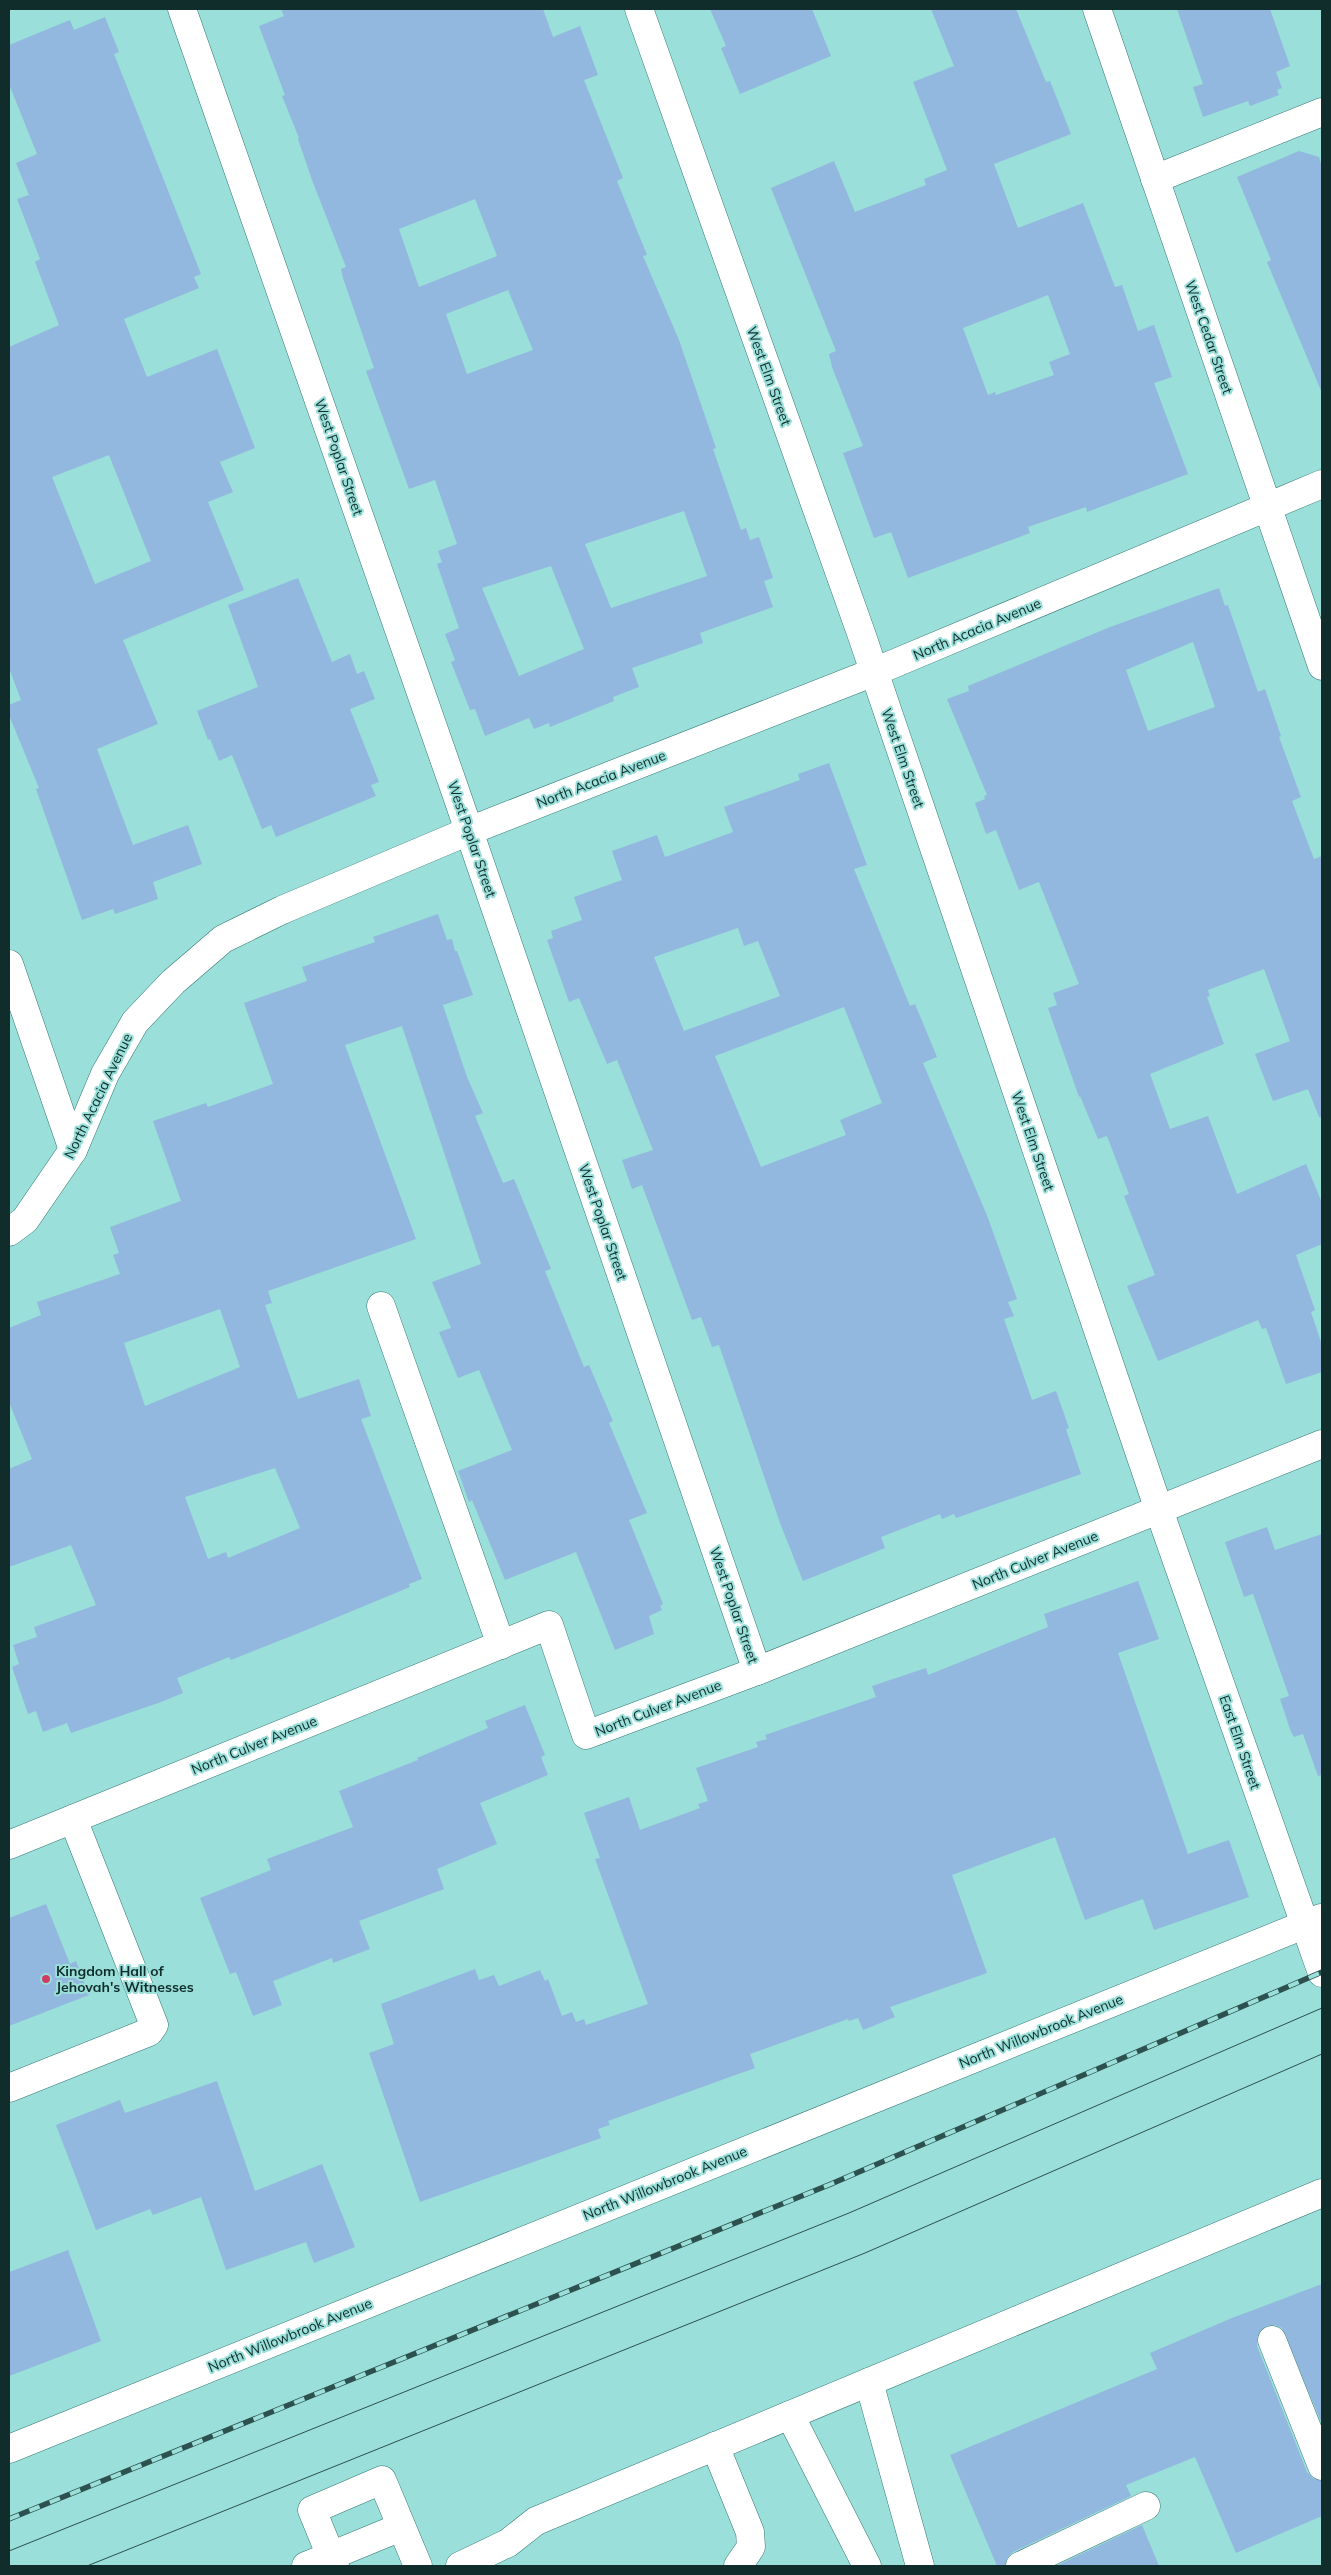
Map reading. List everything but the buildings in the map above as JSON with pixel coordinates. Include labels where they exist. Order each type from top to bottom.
[{"type":"street","name":"West Poplar Street","points":[[182,9],[469,831],[757,1671]]},
{"type":"street","name":"West Elm Street","points":[[639,9],[874,672],[1159,1510]]},
{"type":"street","name":"West Cedar Street","points":[[1097,9],[1322,666]]},
{"type":"street","points":[[1155,179],[1322,112]]},
{"type":"street","name":"North Acacia Avenue","points":[[9,1232],[26,1220],[73,1150],[105,1074],[135,1022],[173,982],[223,939],[282,910],[469,831],[874,672],[1322,484]]},
{"type":"street","points":[[9,964],[73,1150]]},
{"type":"street","points":[[381,1306],[501,1644]]},
{"type":"street","name":"North Culver Avenue","points":[[9,1845],[549,1625],[586,1735],[757,1671],[1322,1444]]},
{"type":"street","name":"East Elm Street","points":[[1159,1510],[1314,1921],[1322,1973]]},
{"type":"street","points":[[9,2088],[149,2032],[154,2024],[73,1819]]},
{"type":"street","name":"North Willowbrook Avenue","points":[[9,2449],[1314,1921]]},
{"type":"street","points":[[460,2566],[508,2543],[536,2521],[1322,2193]]},
{"type":"street","points":[[1272,2340],[1322,2466]]},
{"type":"street","points":[[869,2382],[920,2566]]},
{"type":"street","points":[[790,2415],[867,2566]]},
{"type":"street","points":[[715,2446],[750,2532],[751,2548],[738,2566]]},
{"type":"street","points":[[333,2561],[312,2510],[382,2480],[418,2566]]},
{"type":"street","points":[[1020,2566],[1146,2506]]},
{"type":"street","points":[[306,2566],[333,2561],[401,2527]]},
{"type":"tram line","points":[[9,2551],[849,2213],[1322,2008]]},
{"type":"tram line","points":[[87,2566],[865,2253],[1322,2054]]},
{"type":"railway","points":[[9,2519],[831,2184],[1322,1972]]},
{"type":"place","name":"Kingdom Hall of Jehovah's Witnesses","points":[[46,1979]]}]
